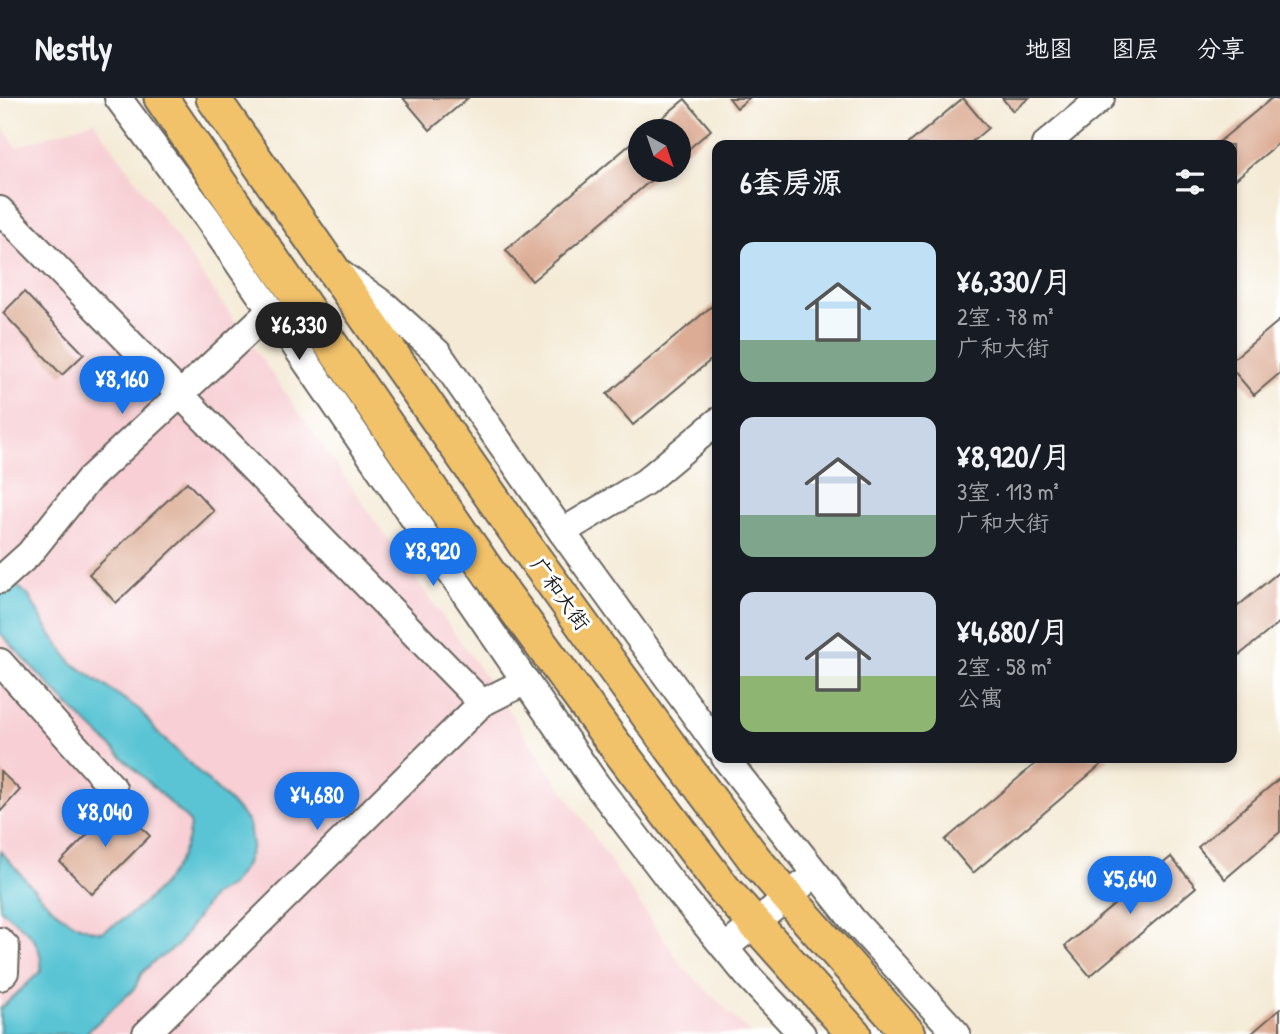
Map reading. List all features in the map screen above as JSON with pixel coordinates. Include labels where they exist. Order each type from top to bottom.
[{"type":"main road","points":[[161,98],[491,576],[581,700],[724,889],[854,1034]]},
{"type":"main road","name":"广和大街","points":[[212,98],[530,552],[667,741],[756,860],[909,1034]]},
{"type":"street","points":[[118,98],[208,219],[596,784],[725,948],[802,1034]]},
{"type":"street","points":[[1051,140],[1101,98]]},
{"type":"street","points":[[0,210],[482,703]]},
{"type":"street","points":[[328,264],[386,306],[438,353],[562,532],[712,739]]},
{"type":"street","points":[[271,310],[355,377]]},
{"type":"street","points":[[7,573],[29,554],[88,480],[271,310]]},
{"type":"street","points":[[562,532],[645,482],[712,426]]},
{"type":"street","points":[[652,658],[667,741]]},
{"type":"street","points":[[0,662],[113,788]]},
{"type":"street","points":[[146,1034],[482,703],[526,681]]},
{"type":"street","points":[[729,763],[815,874],[957,1034]]},
{"type":"street","points":[[725,948],[815,874]]},
{"type":"street","points":[[0,941],[6,947],[5,972],[0,977]]},
{"type":"shaded area","points":[[94,121],[503,702],[682,966],[751,1034],[0,1034],[0,123],[16,147]]},
{"type":"water","points":[[0,572],[28,595],[50,633],[72,663],[140,710],[156,731],[241,813],[249,824],[252,846],[245,866],[231,885],[212,896],[177,946],[152,963],[141,974],[135,988],[85,1034],[0,1034],[0,1009],[41,971],[41,960],[39,950],[30,935],[0,909],[0,851],[58,912],[86,929],[102,932],[146,901],[172,872],[187,840],[190,822],[71,708],[0,633]]},
{"type":"building","points":[[403,98],[468,98],[430,130]]},
{"type":"building","points":[[729,98],[749,98],[737,108]]},
{"type":"building","points":[[963,98],[988,128],[974,140],[913,140]]},
{"type":"building","points":[[1002,98],[1029,98],[1013,111]]},
{"type":"building","points":[[1272,98],[1280,100],[1280,142],[1237,178],[1237,140],[1221,140]]},
{"type":"building","points":[[685,99],[711,130],[691,147],[691,119],[661,119]]},
{"type":"building","points":[[628,146],[628,182],[649,182],[532,281],[506,250]]},
{"type":"building","points":[[24,292],[84,354],[62,375],[3,313]]},
{"type":"building","points":[[712,306],[712,359],[633,425],[607,394]]},
{"type":"building","points":[[1280,320],[1280,373],[1254,395],[1237,375],[1237,356]]},
{"type":"building","points":[[187,482],[214,511],[116,603],[89,574]]},
{"type":"building","points":[[1280,571],[1280,622],[1237,657],[1237,607]]},
{"type":"building","points":[[1036,763],[1103,763],[973,873],[945,840]]},
{"type":"building","points":[[0,771],[20,790],[0,812]]},
{"type":"building","points":[[1280,778],[1280,832],[1225,879],[1198,847]]},
{"type":"building","points":[[118,804],[150,836],[92,894],[60,862]]},
{"type":"building","points":[[1171,857],[1196,887],[1090,976],[1065,946]]},
{"type":"building","points":[[1280,1009],[1280,1034],[1251,1034]]}]
